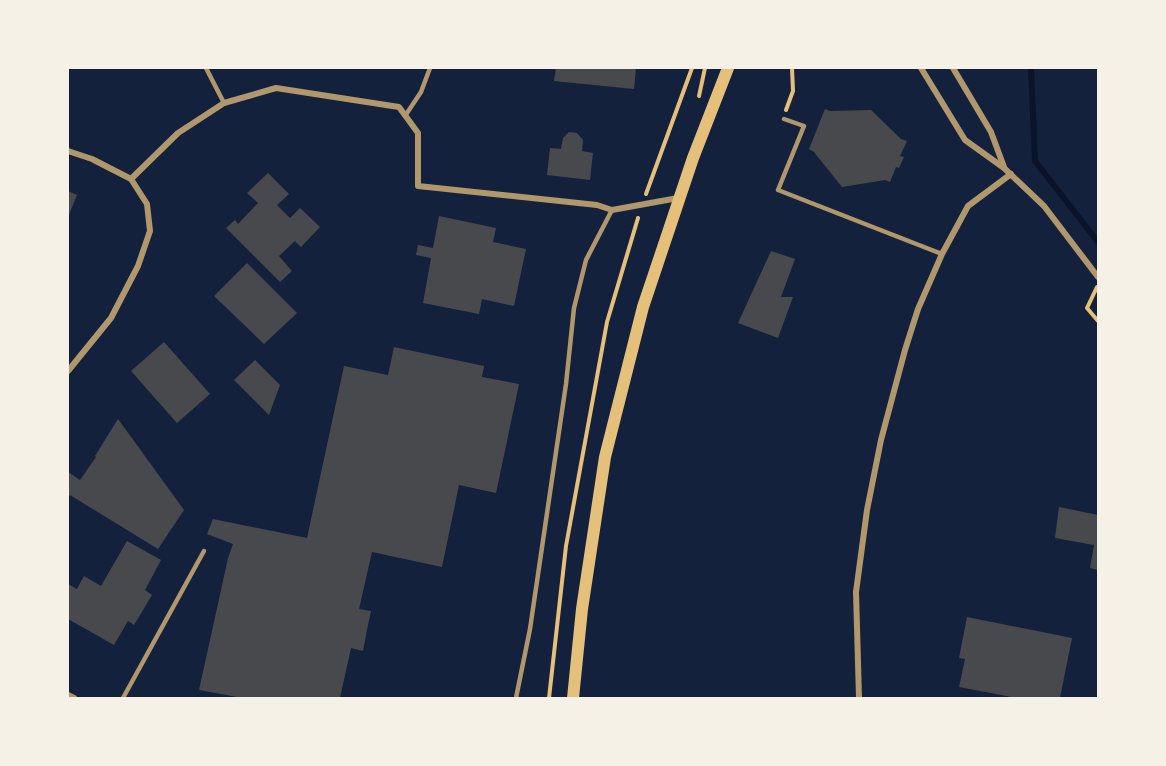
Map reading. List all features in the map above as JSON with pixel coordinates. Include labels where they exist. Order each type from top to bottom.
[{"type":"main road","points":[[573,699],[582,609],[605,457],[643,307],[728,68]]},
{"type":"street","points":[[921,68],[965,140],[1004,168],[1044,206],[1098,277]]},
{"type":"street","points":[[953,68],[991,132],[1004,168]]},
{"type":"street","points":[[131,179],[178,133],[224,103],[276,88],[399,107],[418,133],[418,186],[597,205],[612,210],[680,198]]},
{"type":"street","points":[[68,150],[92,159],[131,179],[147,204],[150,231],[138,266],[111,318],[68,371]]},
{"type":"street","points":[[859,699],[856,592],[867,510],[880,440],[905,350],[918,309],[942,254],[968,206],[1011,174]]},
{"type":"street","points":[[68,695],[74,699]]},
{"type":"lane","points":[[206,68],[224,103]]},
{"type":"lane","points":[[405,116],[421,92],[430,68]]},
{"type":"lane","points":[[784,119],[804,126],[778,190],[942,254]]},
{"type":"lane","points":[[516,699],[530,629],[566,384],[574,308],[586,260],[612,210]]},
{"type":"lane","points":[[123,699],[204,551]]},
{"type":"path","points":[[549,699],[566,546],[607,322],[642,204],[692,68]]},
{"type":"path","points":[[784,119],[793,91],[792,68]]},
{"type":"path","points":[[1098,283],[1087,308],[1098,321]]},
{"type":"building","points":[[556,68],[636,68],[634,89],[554,81]]},
{"type":"building","points":[[825,109],[830,111],[871,110],[901,139],[907,141],[900,156],[904,157],[899,168],[896,167],[890,182],[885,180],[842,187],[814,152],[809,149]]},
{"type":"building","points":[[569,132],[577,133],[583,140],[582,151],[593,153],[590,180],[547,175],[550,148],[561,149],[563,138]]},
{"type":"building","points":[[268,173],[289,194],[277,205],[290,218],[300,208],[320,227],[301,247],[295,241],[279,256],[292,271],[280,282],[226,228],[235,220],[238,224],[258,203],[247,193]]},
{"type":"building","points":[[68,191],[77,195],[68,217]]},
{"type":"building","points":[[439,216],[496,228],[493,242],[526,249],[514,306],[482,299],[479,314],[423,303],[431,258],[416,255],[418,245],[433,248]]},
{"type":"building","points":[[771,251],[795,259],[781,297],[793,297],[778,338],[738,323]]},
{"type":"building","points":[[247,263],[297,313],[264,344],[214,296]]},
{"type":"building","points":[[164,342],[210,394],[177,423],[131,371]]},
{"type":"building","points":[[394,347],[484,366],[482,377],[519,384],[496,493],[459,485],[442,567],[372,552],[359,609],[371,611],[363,651],[351,648],[340,698],[243,698],[199,690],[233,544],[207,534],[213,519],[307,538],[344,366],[388,375]]},
{"type":"building","points":[[255,360],[280,385],[269,415],[234,380]]},
{"type":"building","points":[[118,419],[184,510],[158,549],[70,495],[68,498],[68,472],[80,480]]},
{"type":"building","points":[[1059,507],[1098,515],[1098,570],[1090,568],[1094,545],[1055,538]]},
{"type":"building","points":[[127,541],[161,560],[145,590],[152,595],[134,625],[128,621],[114,645],[68,619],[68,584],[77,589],[84,576],[101,586]]},
{"type":"building","points":[[967,617],[1072,638],[1060,698],[1017,698],[959,687],[965,659],[959,658]]},
{"type":"waterway","points":[[1031,68],[1035,161],[1098,242]]}]
